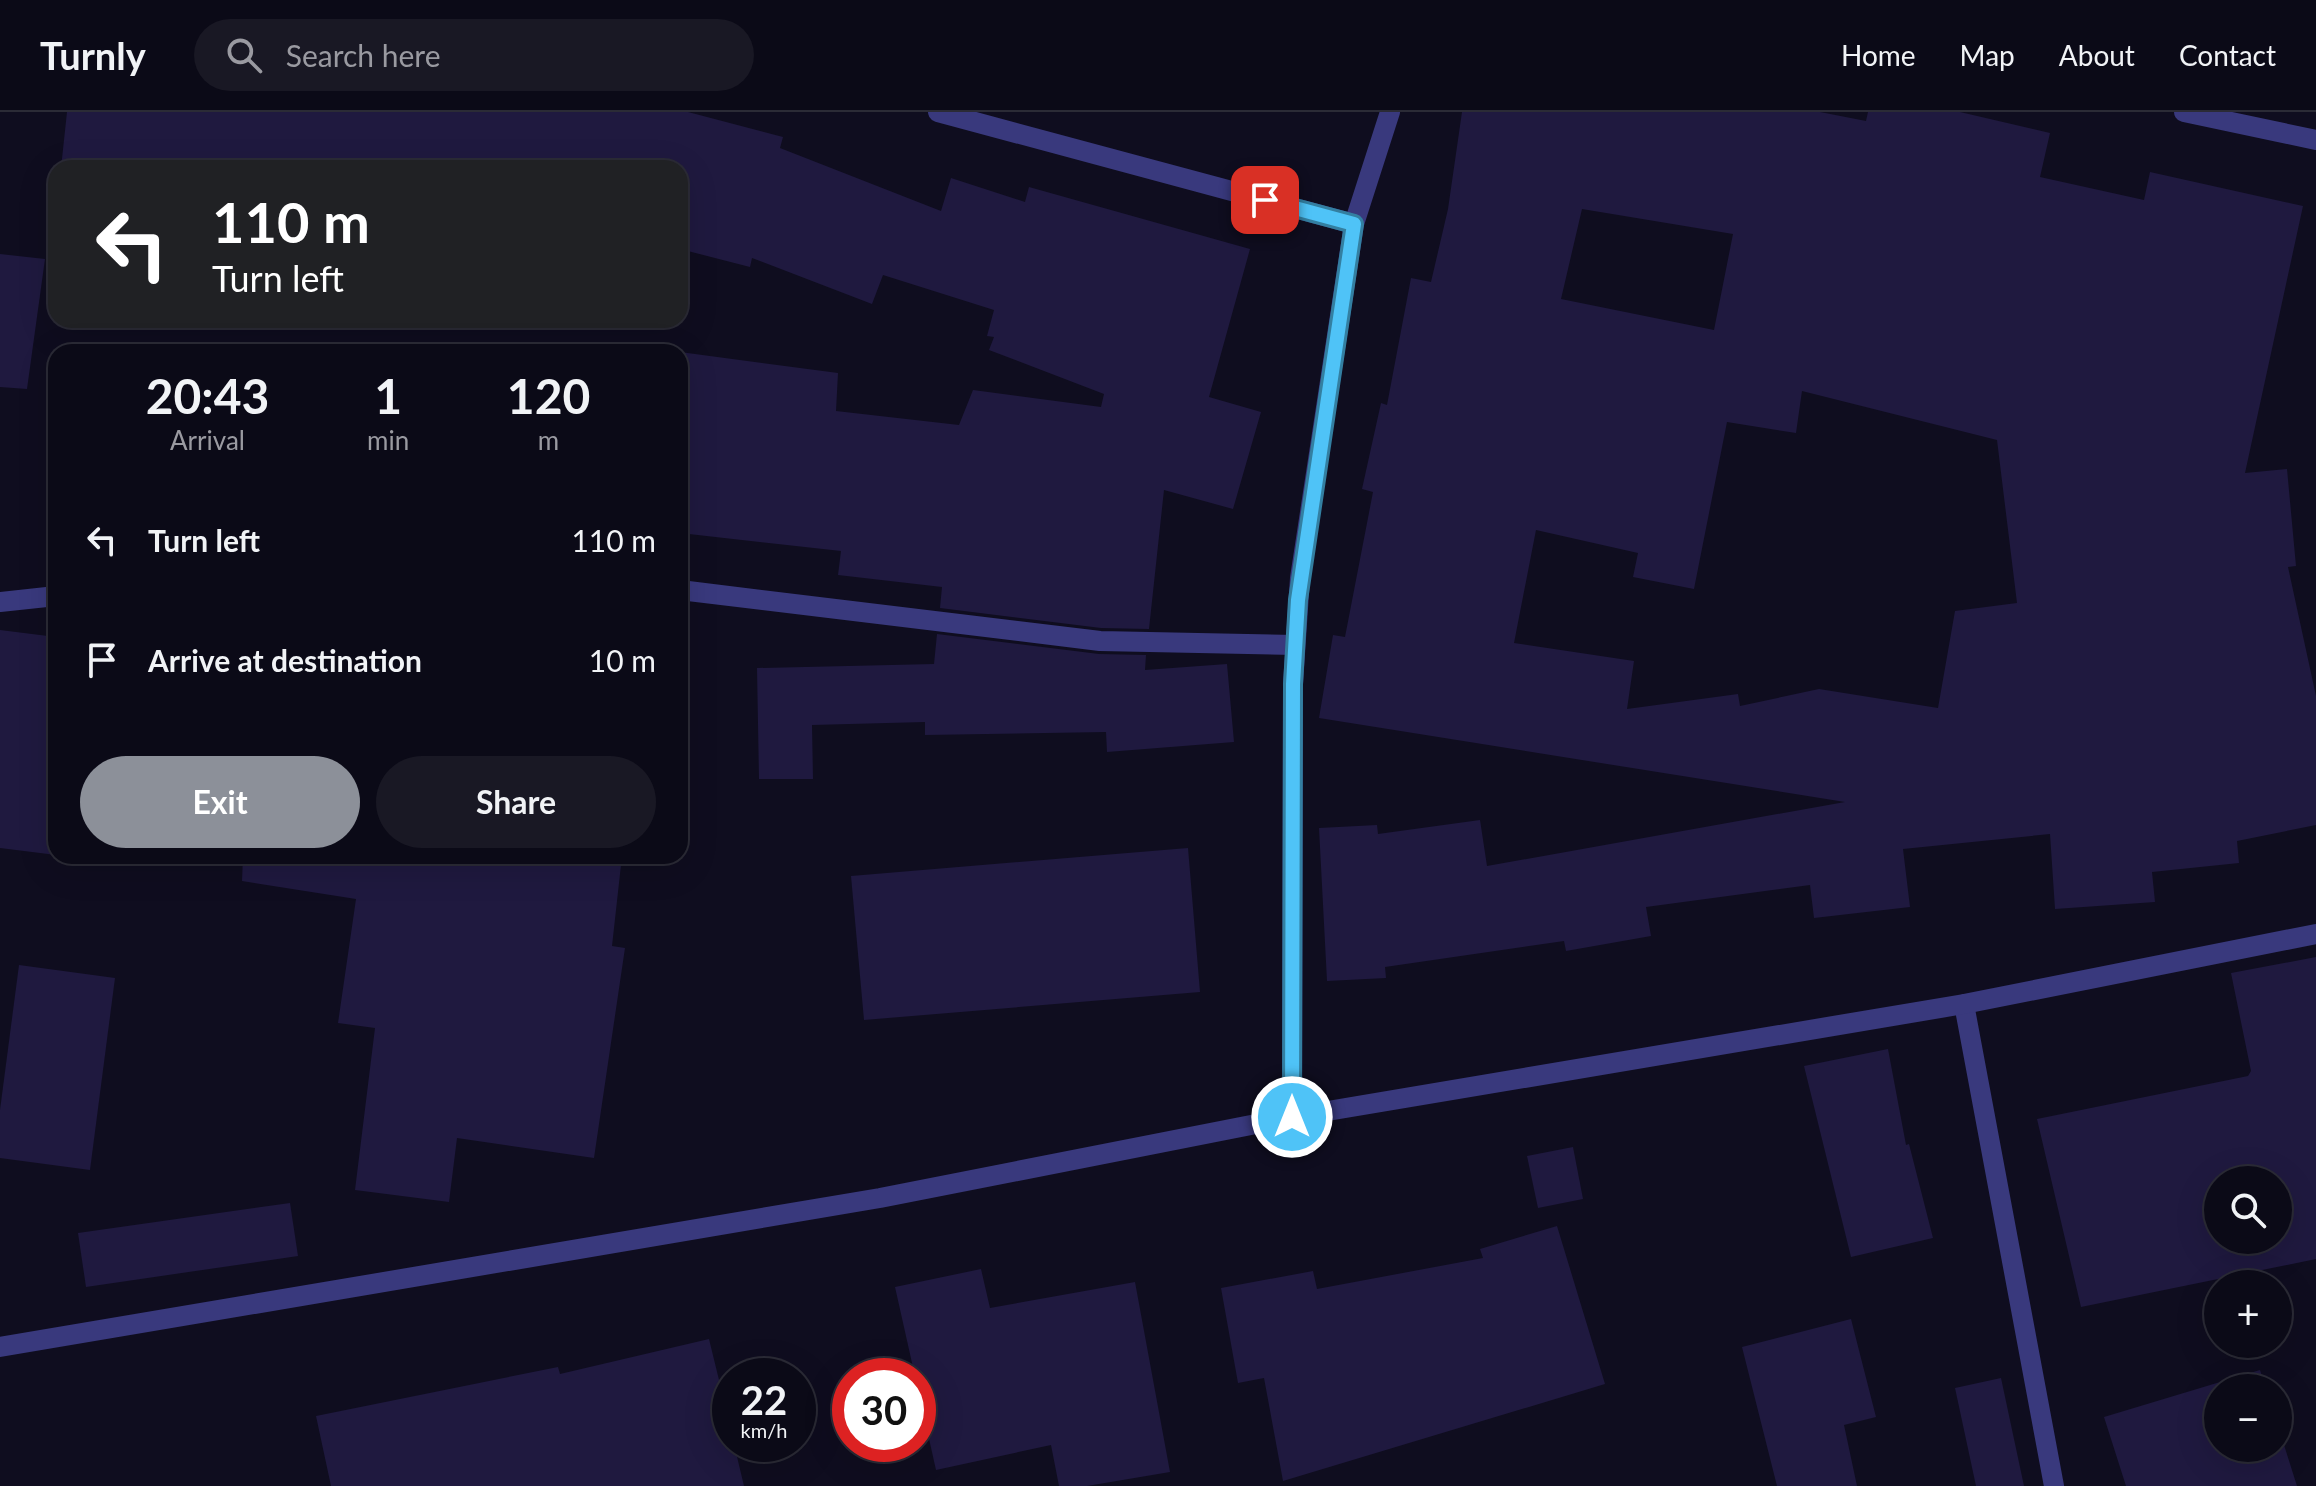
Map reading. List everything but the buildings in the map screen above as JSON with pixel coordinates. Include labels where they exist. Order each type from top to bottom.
[{"type":"street","points":[[938,112],[1354,224]]},
{"type":"street","points":[[1292,1117],[1295,645],[1300,578],[1354,224],[1390,112]]},
{"type":"street","points":[[2184,112],[2316,140]]},
{"type":"street","points":[[688,591],[1100,641],[1295,645]]},
{"type":"street","points":[[0,602],[48,597]]},
{"type":"street","points":[[0,1347],[880,1198],[1292,1117],[1964,1004],[2316,934]]},
{"type":"street","points":[[1964,1004],[2054,1486]]},
{"type":"route","points":[[1265,200],[1354,224],[1298,600],[1293,684],[1292,1117]]}]
